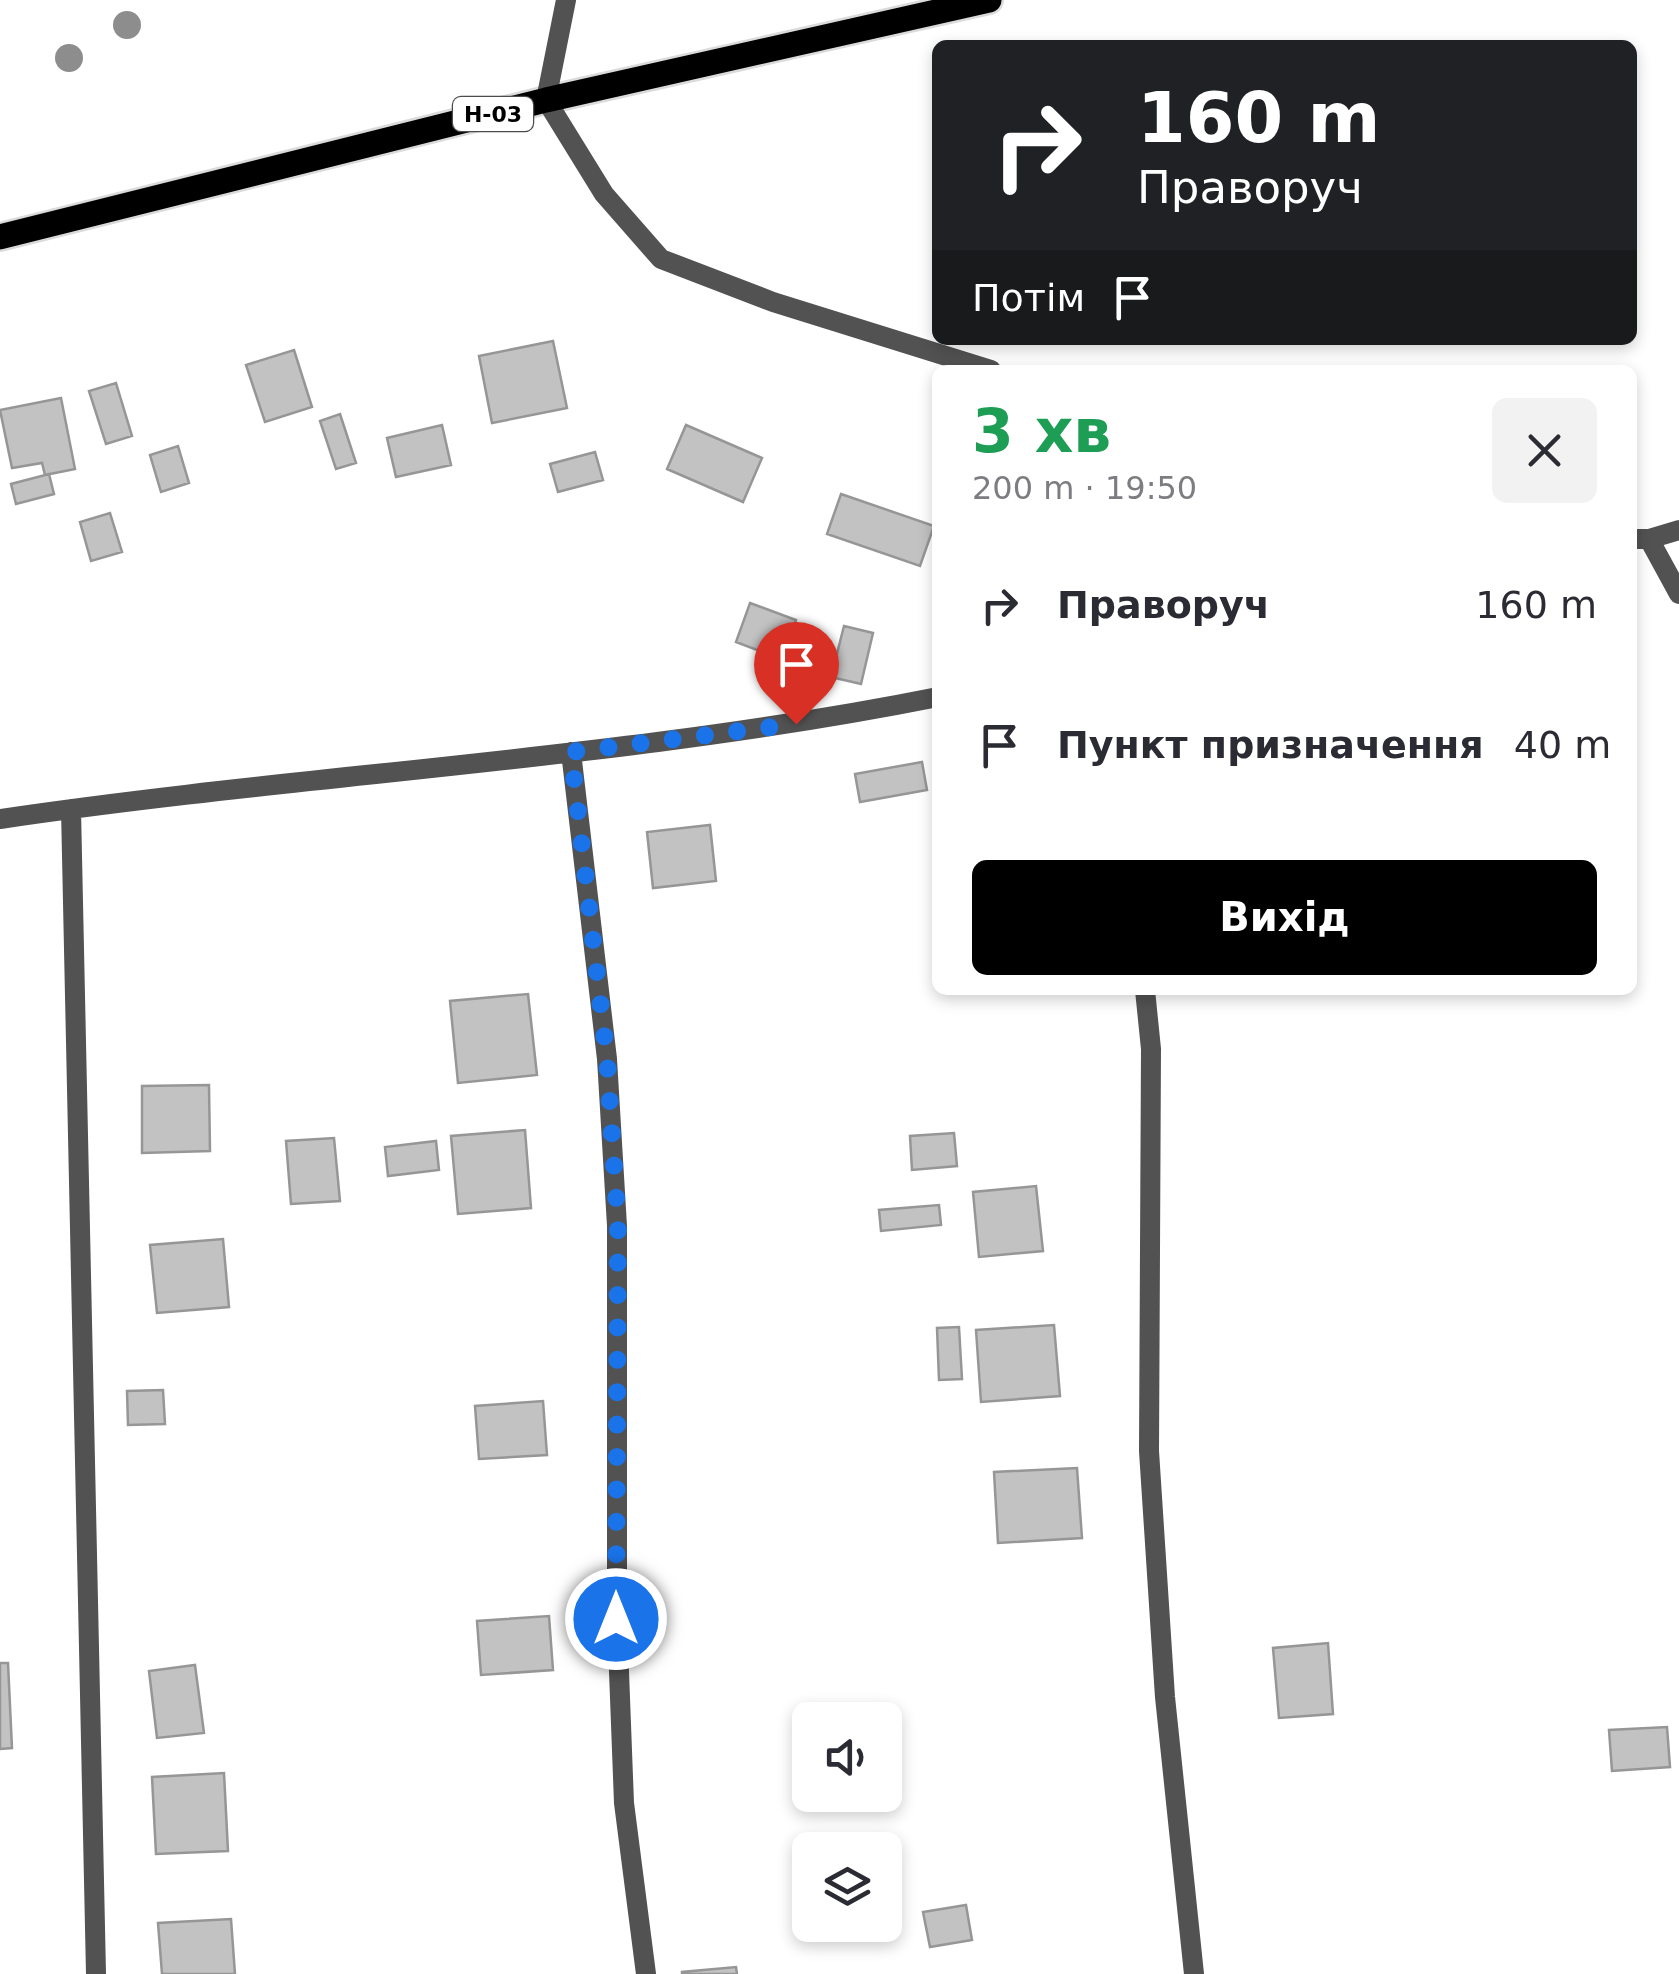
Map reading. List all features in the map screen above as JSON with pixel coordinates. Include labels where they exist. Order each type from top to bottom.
[{"type":"main road","name":"Н-03","points":[[0,238],[546,100],[989,0]]},
{"type":"street","points":[[566,0],[546,100],[604,194],[661,258],[772,302],[975,365]]},
{"type":"street","points":[[1679,530],[1641,539],[1679,594]]},
{"type":"street","points":[[0,820],[833,718],[932,698]]},
{"type":"street","points":[[571,752],[608,1078],[618,1226],[616,1619],[624,1803],[646,1974]]},
{"type":"street","points":[[71,809],[96,1974]]},
{"type":"street","points":[[1146,995],[1151,1049],[1149,1451],[1165,1697],[1194,1974]]},
{"type":"building","points":[[553,341],[567,408],[492,423],[479,356]]},
{"type":"building","points":[[294,350],[312,407],[265,422],[246,365]]},
{"type":"building","points":[[116,383],[132,436],[106,444],[89,391]]},
{"type":"building","points":[[61,398],[75,469],[45,475],[42,463],[12,468],[0,410]]},
{"type":"building","points":[[340,414],[356,463],[336,469],[320,421]]},
{"type":"building","points":[[442,425],[451,465],[396,477],[387,438]]},
{"type":"building","points":[[686,425],[762,458],[743,502],[667,469]]},
{"type":"building","points":[[178,446],[189,483],[161,492],[150,455]]},
{"type":"building","points":[[595,452],[603,480],[558,492],[550,464]]},
{"type":"building","points":[[49,474],[54,494],[16,504],[11,484]]},
{"type":"building","points":[[841,494],[932,525],[920,566],[827,534]]},
{"type":"building","points":[[110,513],[122,552],[91,561],[80,522]]},
{"type":"building","points":[[750,603],[796,620],[781,659],[736,642]]},
{"type":"building","points":[[844,626],[873,633],[861,684],[831,677]]},
{"type":"building","points":[[922,762],[927,790],[860,802],[855,774]]},
{"type":"building","points":[[710,825],[716,881],[653,888],[647,832]]},
{"type":"building","points":[[528,994],[537,1075],[458,1083],[450,1001]]},
{"type":"building","points":[[209,1085],[210,1151],[142,1153],[142,1086]]},
{"type":"building","points":[[525,1130],[531,1208],[458,1214],[451,1136]]},
{"type":"building","points":[[954,1133],[957,1166],[912,1170],[910,1136]]},
{"type":"building","points":[[334,1138],[340,1201],[291,1204],[286,1141]]},
{"type":"building","points":[[436,1141],[439,1170],[388,1176],[385,1147]]},
{"type":"building","points":[[1036,1186],[1043,1251],[979,1257],[973,1192]]},
{"type":"building","points":[[939,1205],[941,1225],[881,1231],[879,1210]]},
{"type":"building","points":[[223,1239],[229,1307],[157,1313],[150,1245]]},
{"type":"building","points":[[1054,1325],[1060,1396],[981,1402],[976,1330]]},
{"type":"building","points":[[959,1327],[962,1379],[939,1380],[937,1328]]},
{"type":"building","points":[[163,1390],[165,1424],[128,1425],[127,1391]]},
{"type":"building","points":[[543,1401],[547,1455],[479,1459],[475,1406]]},
{"type":"building","points":[[1077,1468],[1082,1538],[998,1543],[994,1472]]},
{"type":"building","points":[[549,1616],[553,1670],[481,1675],[477,1621]]},
{"type":"building","points":[[1328,1643],[1333,1714],[1279,1718],[1273,1648]]},
{"type":"building","points":[[0,1663],[8,1663],[12,1748],[0,1749]]},
{"type":"building","points":[[195,1665],[204,1733],[157,1738],[149,1671]]},
{"type":"building","points":[[1667,1727],[1670,1767],[1612,1771],[1609,1730]]},
{"type":"building","points":[[224,1773],[228,1851],[156,1854],[152,1777]]},
{"type":"building","points":[[966,1905],[972,1940],[930,1947],[923,1912]]},
{"type":"building","points":[[231,1919],[235,1974],[162,1974],[158,1923]]},
{"type":"building","points":[[736,1967],[737,1974],[682,1974],[682,1972]]},
{"type":"route","points":[[616,1619],[618,1226],[607,1059],[571,752],[796,724]]}]
